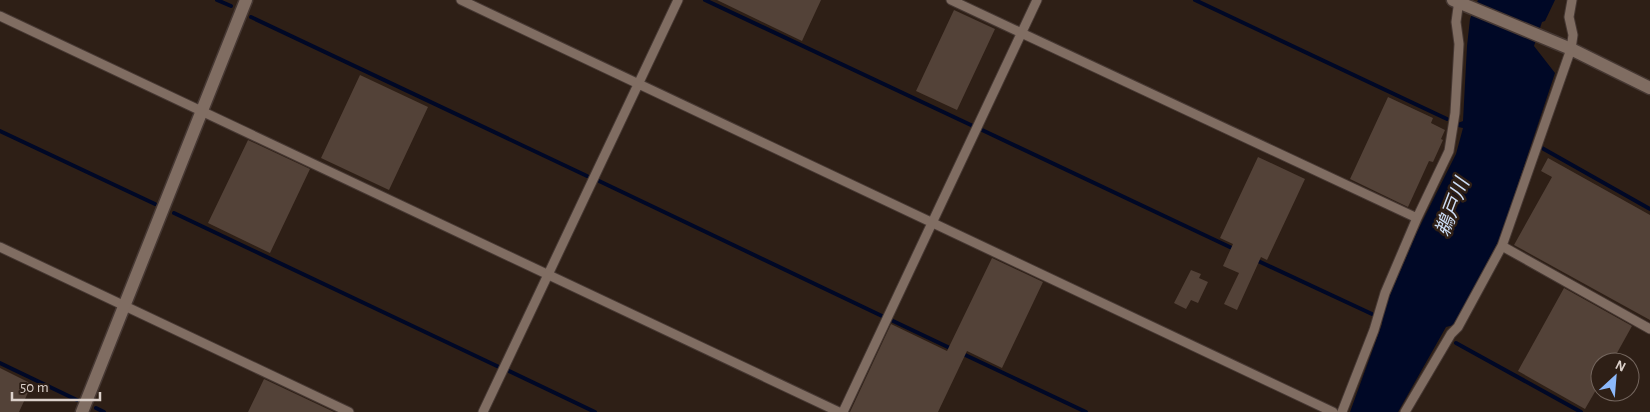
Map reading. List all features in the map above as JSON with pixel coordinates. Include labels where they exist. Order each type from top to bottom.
[{"type":"street","points":[[82,412],[246,0]]},
{"type":"street","points":[[461,0],[1333,412]]},
{"type":"street","points":[[483,412],[678,0]]},
{"type":"street","points":[[951,0],[1417,218]]},
{"type":"street","points":[[0,16],[841,412],[1037,0]]},
{"type":"street","points":[[1405,412],[1451,334],[1458,327],[1502,246],[1571,49],[1573,35],[1569,17],[1572,0]]},
{"type":"street","points":[[1342,412],[1374,330],[1385,293],[1417,218],[1450,152],[1459,44],[1456,22],[1460,2],[1571,49],[1650,88]]},
{"type":"street","points":[[1502,246],[1650,329]]},
{"type":"street","points":[[0,247],[349,412]]},
{"type":"water","name":"鵜戸川","points":[[1478,0],[1555,0],[1545,21],[1542,22],[1534,46],[1555,73],[1500,238],[1454,325],[1446,327],[1398,412],[1350,412],[1382,324],[1383,311],[1417,232],[1456,154],[1463,128],[1458,127],[1458,123],[1463,121],[1470,19]]},
{"type":"building","points":[[717,0],[821,0],[802,41]]},
{"type":"building","points":[[954,10],[995,29],[957,110],[916,91]]},
{"type":"building","points":[[360,75],[428,107],[389,190],[321,158]]},
{"type":"building","points":[[1388,97],[1433,118],[1431,123],[1445,130],[1441,139],[1443,140],[1433,162],[1429,161],[1408,207],[1350,179]]},
{"type":"building","points":[[248,140],[310,169],[270,253],[208,223]]},
{"type":"building","points":[[1258,157],[1305,179],[1267,260],[1261,257],[1237,310],[1224,304],[1239,273],[1223,266],[1233,244],[1220,238]]},
{"type":"building","points":[[1548,158],[1650,215],[1650,320],[1514,245],[1552,177],[1541,171]]},
{"type":"building","points":[[992,258],[1043,282],[1002,368],[967,351],[938,412],[850,412],[891,324],[947,351]]},
{"type":"building","points":[[1191,270],[1201,274],[1199,278],[1208,282],[1198,303],[1191,300],[1186,309],[1174,303]]},
{"type":"building","points":[[1564,288],[1632,326],[1618,352],[1590,352],[1590,400],[1585,409],[1518,371]]},
{"type":"building","points":[[0,368],[32,384],[19,412],[0,412]]},
{"type":"building","points":[[264,379],[334,412],[248,412]]},
{"type":"waterway","points":[[217,0],[231,6]]},
{"type":"waterway","points":[[705,0],[973,126]]},
{"type":"waterway","points":[[1195,0],[1447,119]]},
{"type":"waterway","points":[[251,17],[587,176]]},
{"type":"waterway","points":[[980,129],[1234,249]]},
{"type":"waterway","points":[[0,131],[155,204]]},
{"type":"waterway","points":[[1542,148],[1650,209]]},
{"type":"waterway","points":[[597,180],[882,316]]},
{"type":"waterway","points":[[174,213],[499,367]]},
{"type":"waterway","points":[[1256,260],[1372,314]]},
{"type":"waterway","points":[[891,320],[952,349]]},
{"type":"waterway","points":[[1456,343],[1581,412]]},
{"type":"waterway","points":[[961,353],[1086,412]]},
{"type":"waterway","points":[[0,363],[77,400]]},
{"type":"waterway","points":[[507,370],[595,412]]},
{"type":"waterway","points":[[96,408],[104,412]]}]
